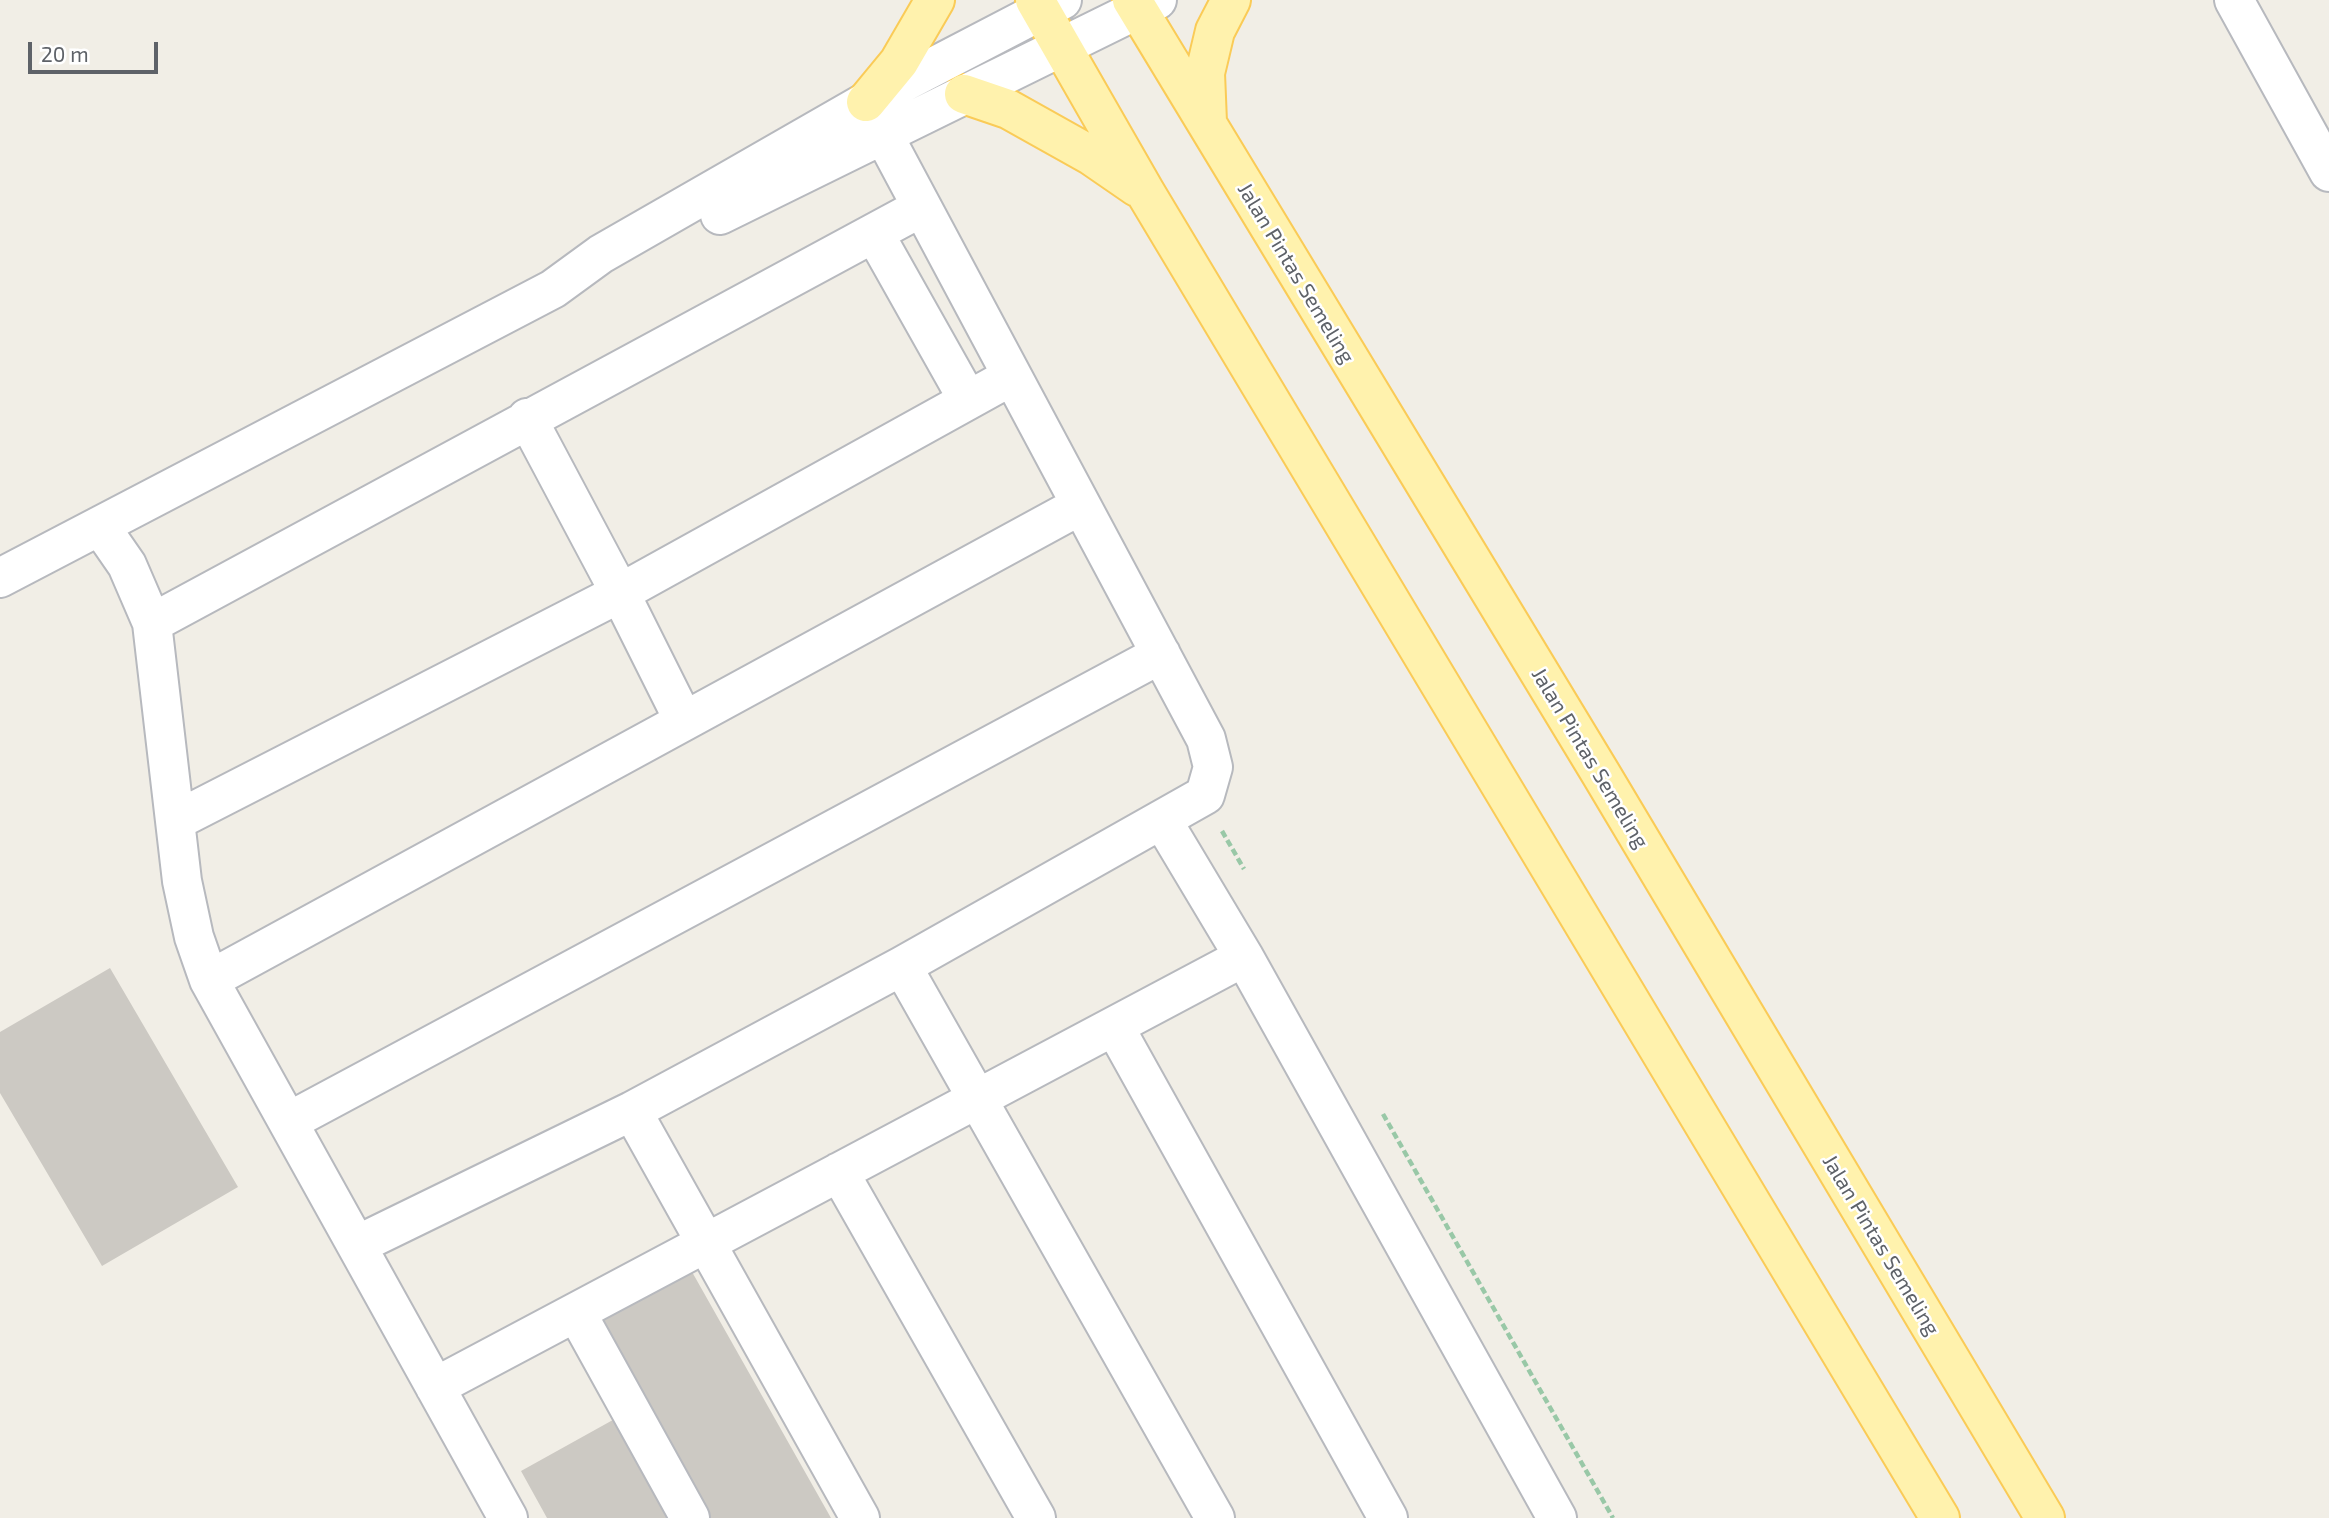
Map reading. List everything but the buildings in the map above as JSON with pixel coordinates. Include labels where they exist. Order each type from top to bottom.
[{"type":"main road","points":[[866,102],[899,62],[934,0]]},
{"type":"main road","points":[[1207,128],[1205,73],[1215,31],[1231,0]]},
{"type":"main road","name":"Jalan Pintas Semeling","points":[[1142,3],[1207,128],[1601,774],[2045,1518]]},
{"type":"main road","points":[[1046,4],[1063,47],[1145,192],[1940,1518]]},
{"type":"main road","points":[[964,94],[1008,109],[1145,192]]},
{"type":"street","points":[[2234,0],[2325,156]]},
{"type":"street","points":[[553,289],[608,273],[1063,47],[1142,3]]},
{"type":"street","points":[[0,578],[553,289],[601,254],[866,102],[1046,4]]},
{"type":"street","points":[[357,1245],[632,1111],[902,966],[1205,794],[1213,767],[1211,755],[1161,654],[884,136]]},
{"type":"street","points":[[152,623],[922,206]]},
{"type":"street","points":[[874,233],[968,400]]},
{"type":"street","points":[[175,821],[620,593],[1012,376]]},
{"type":"street","points":[[527,418],[684,721]]},
{"type":"street","points":[[209,980],[1081,505]]},
{"type":"street","points":[[100,526],[127,565],[152,623],[181,881],[194,937],[209,980],[508,1518]]},
{"type":"street","points":[[288,1122],[1161,654]]},
{"type":"street","points":[[1162,820],[1244,957],[1545,1514]]},
{"type":"street","points":[[435,1387],[1244,957]]},
{"type":"street","points":[[902,966],[1215,1518]]},
{"type":"street","points":[[1114,1026],[1388,1518]]},
{"type":"street","points":[[632,1111],[860,1518]]},
{"type":"street","points":[[839,1172],[1036,1518]]},
{"type":"street","points":[[576,1312],[690,1518]]},
{"type":"path","points":[[1205,794],[1213,816],[1248,876]]},
{"type":"path","points":[[1379,1106],[1613,1518]]}]
